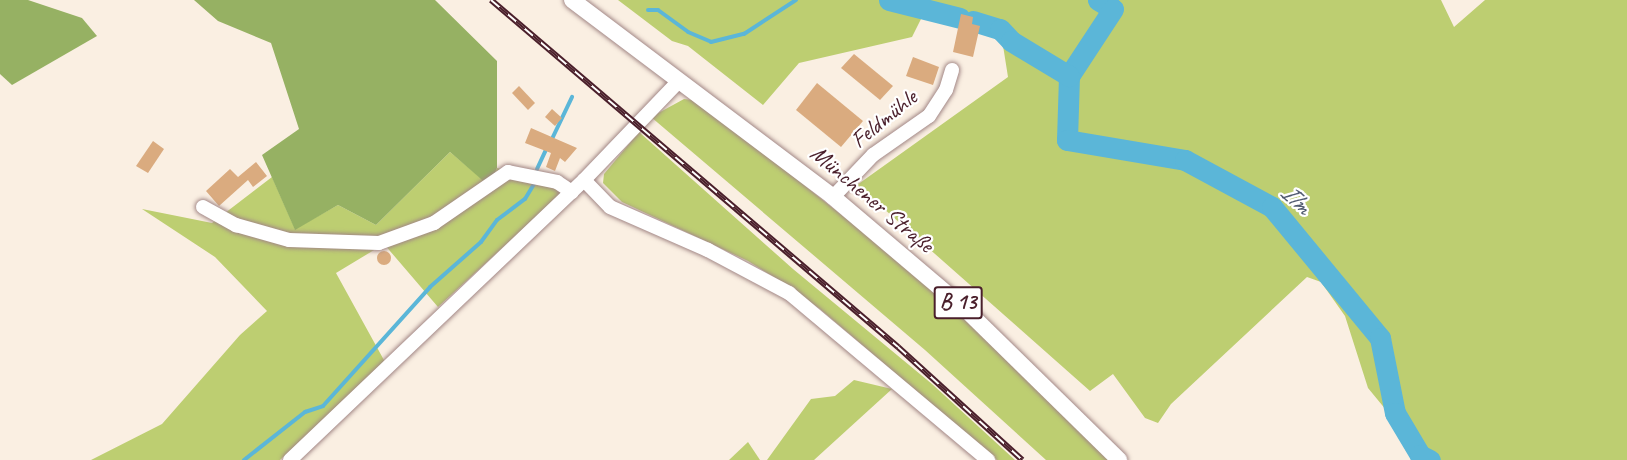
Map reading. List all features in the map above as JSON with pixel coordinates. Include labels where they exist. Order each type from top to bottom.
[{"type":"main road","name":"Münchener Straße","points":[[572,0],[833,197],[964,308],[1119,460]]},
{"type":"street","name":"Feldmühle","points":[[833,197],[873,154],[928,116],[946,90],[952,70]]},
{"type":"street","points":[[290,460],[572,192],[679,81]]},
{"type":"street","points":[[202,207],[236,225],[289,240],[379,243],[435,224],[508,172],[557,182],[572,192]]},
{"type":"street","points":[[584,180],[610,207],[708,249],[789,293],[988,460]]},
{"type":"green space","points":[[0,0],[28,0],[82,18],[97,36],[12,85],[0,74]]},
{"type":"green space","points":[[194,0],[435,0],[497,61],[497,168],[489,186],[450,152],[376,225],[338,205],[295,230],[262,155],[299,129],[271,43],[218,21]]},
{"type":"green space","points":[[618,0],[1441,0],[1454,27],[1485,0],[1627,0],[1627,460],[1417,460],[1406,451],[1391,416],[1368,388],[1345,316],[1321,282],[1307,277],[1171,404],[1158,423],[1145,418],[1113,374],[1090,391],[857,185],[1008,77],[1001,33],[924,13],[912,37],[799,63],[763,105],[688,46],[672,41]]},
{"type":"green space","points":[[684,99],[693,100],[761,151],[912,271],[976,328],[1109,460],[1046,460],[925,350],[651,117]]},
{"type":"green space","points":[[639,132],[793,269],[932,384],[1015,460],[997,460],[820,309],[785,284],[748,261],[622,202],[603,183],[604,174]]},
{"type":"green space","points":[[450,152],[489,185],[497,168],[553,182],[563,192],[438,307],[384,244],[336,273],[385,362],[280,460],[91,460],[162,424],[240,335],[267,311],[215,257],[142,209],[212,223],[272,177],[295,229],[338,205],[376,225]]},
{"type":"green space","points":[[854,380],[892,389],[814,460],[767,460],[811,399],[835,396]]},
{"type":"green space","points":[[748,442],[760,460],[729,460]]},
{"type":"building","points":[[961,14],[973,17],[972,24],[980,26],[973,57],[953,52]]},
{"type":"building","points":[[854,54],[893,86],[880,100],[841,68]]},
{"type":"building","points":[[913,57],[939,67],[933,85],[906,76]]},
{"type":"building","points":[[817,83],[863,121],[841,147],[796,110]]},
{"type":"building","points":[[519,86],[535,103],[528,110],[512,93]]},
{"type":"building","points":[[552,109],[562,118],[555,126],[545,117]]},
{"type":"building","points":[[531,128],[577,148],[565,162],[560,158],[555,171],[546,167],[551,153],[525,143]]},
{"type":"building","points":[[153,141],[164,149],[148,173],[136,166]]},
{"type":"building","points":[[256,162],[267,176],[253,187],[248,180],[219,206],[206,191],[230,169],[238,177]]},
{"type":"building","points":[[381,251],[387,251],[391,258],[387,265],[381,265],[377,261],[377,255]]},
{"type":"waterway","points":[[648,10],[658,10],[688,32],[711,42],[744,34],[796,0]]},
{"type":"waterway","name":"Ilm","points":[[889,0],[960,18]]},
{"type":"waterway","name":"Ilm","points":[[1098,0],[1113,9],[1069,76],[1067,140],[1185,160],[1272,207],[1380,338],[1395,413],[1420,455],[1430,460]]},
{"type":"waterway","name":"Ilm","points":[[973,21],[1000,29],[1011,41],[1069,76]]},
{"type":"waterway","points":[[551,141],[572,97]]},
{"type":"waterway","points":[[537,169],[547,148]]},
{"type":"waterway","points":[[244,460],[305,412],[323,406],[430,287],[481,242],[497,220],[525,199],[534,184]]},
{"type":"railway","points":[[491,0],[898,347],[1022,460]]}]
